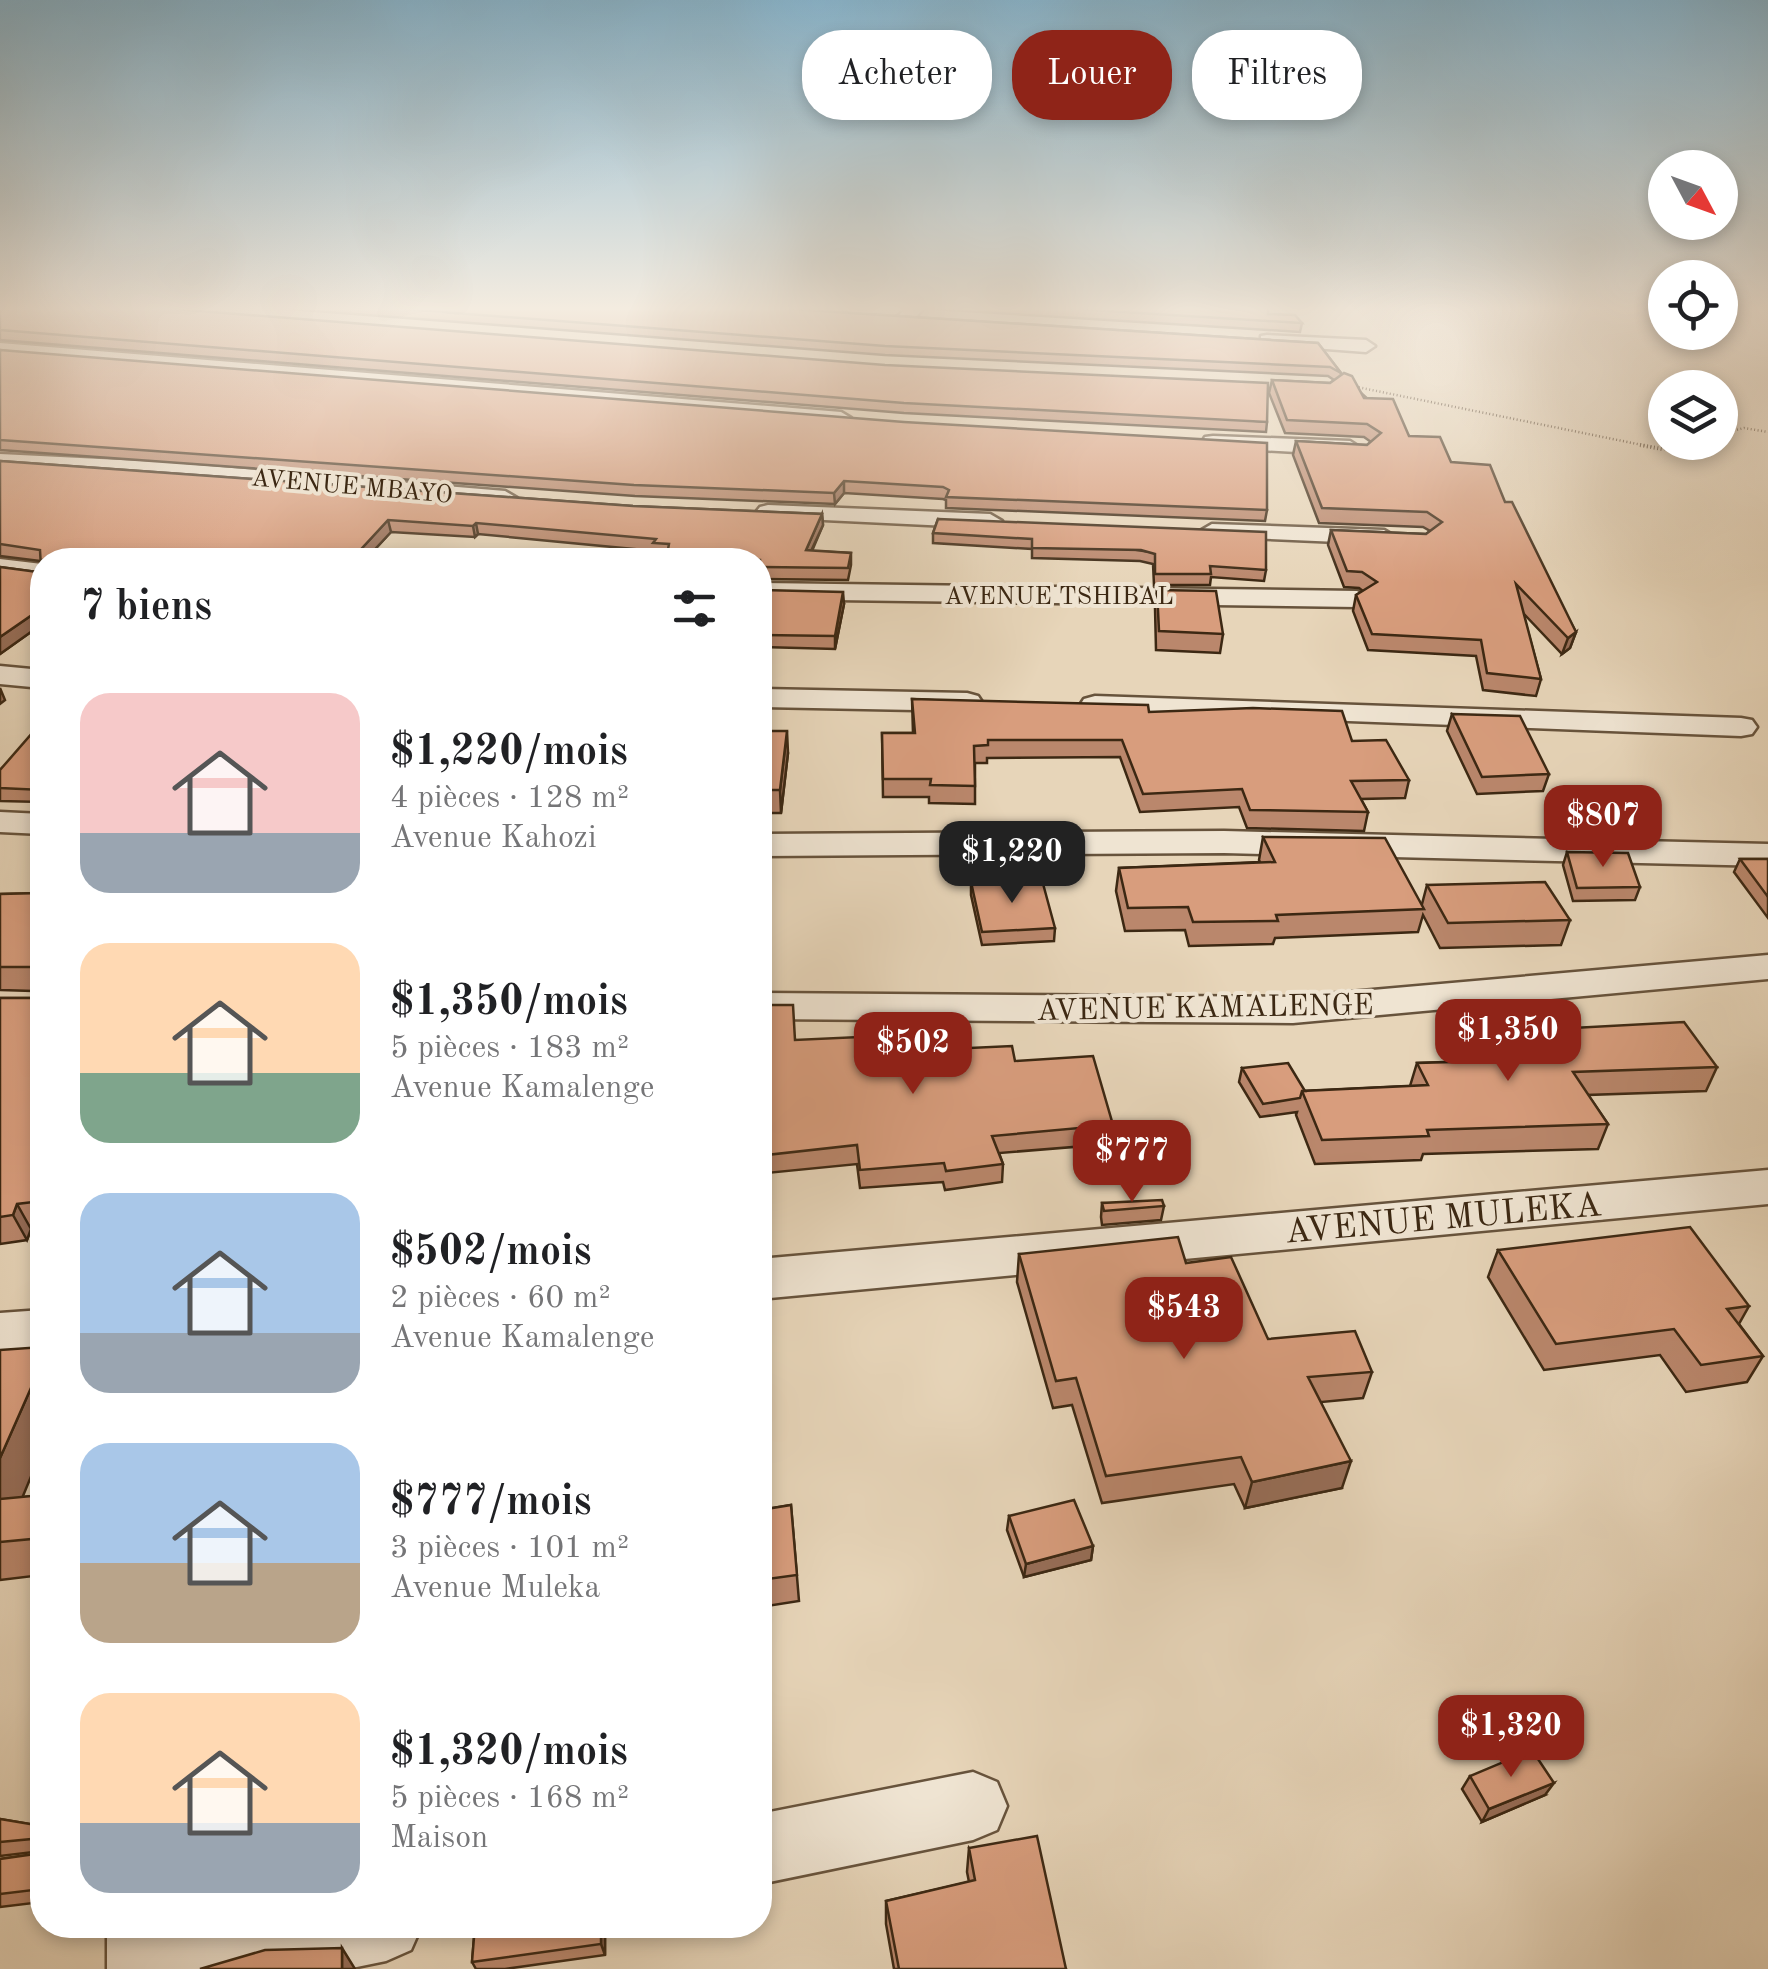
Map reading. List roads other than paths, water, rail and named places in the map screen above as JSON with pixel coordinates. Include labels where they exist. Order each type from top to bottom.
[{"type":"street","points":[[609,399],[867,420]]},
{"type":"street","points":[[1189,440],[1364,448]]},
{"type":"street","name":"AVENUE MBAYO","points":[[0,461],[538,500]]},
{"type":"street","points":[[749,512],[1020,523]]},
{"type":"street","points":[[1188,530],[1405,538]]},
{"type":"street","points":[[0,566],[30,570]]},
{"type":"street","name":"AVENUE TSHIBAL","points":[[772,591],[1357,600]]},
{"type":"street","points":[[0,675],[30,677]]},
{"type":"street","points":[[772,698],[991,703]]},
{"type":"street","points":[[1068,705],[1741,727]]},
{"type":"street","points":[[0,822],[30,823]]},
{"type":"street","points":[[772,844],[1224,842],[1768,854]]},
{"type":"street","name":"AVENUE KAMALENGE","points":[[772,1006],[1293,1010],[1768,967]]},
{"type":"street","name":"AVENUE MULEKA","points":[[772,1278],[1768,1187]]},
{"type":"street","points":[[0,1334],[30,1332]]},
{"type":"street","points":[[772,1847],[972,1806]]},
{"type":"street","points":[[143,1938],[144,1969]]},
{"type":"street","points":[[169,1969],[322,1938]]}]
